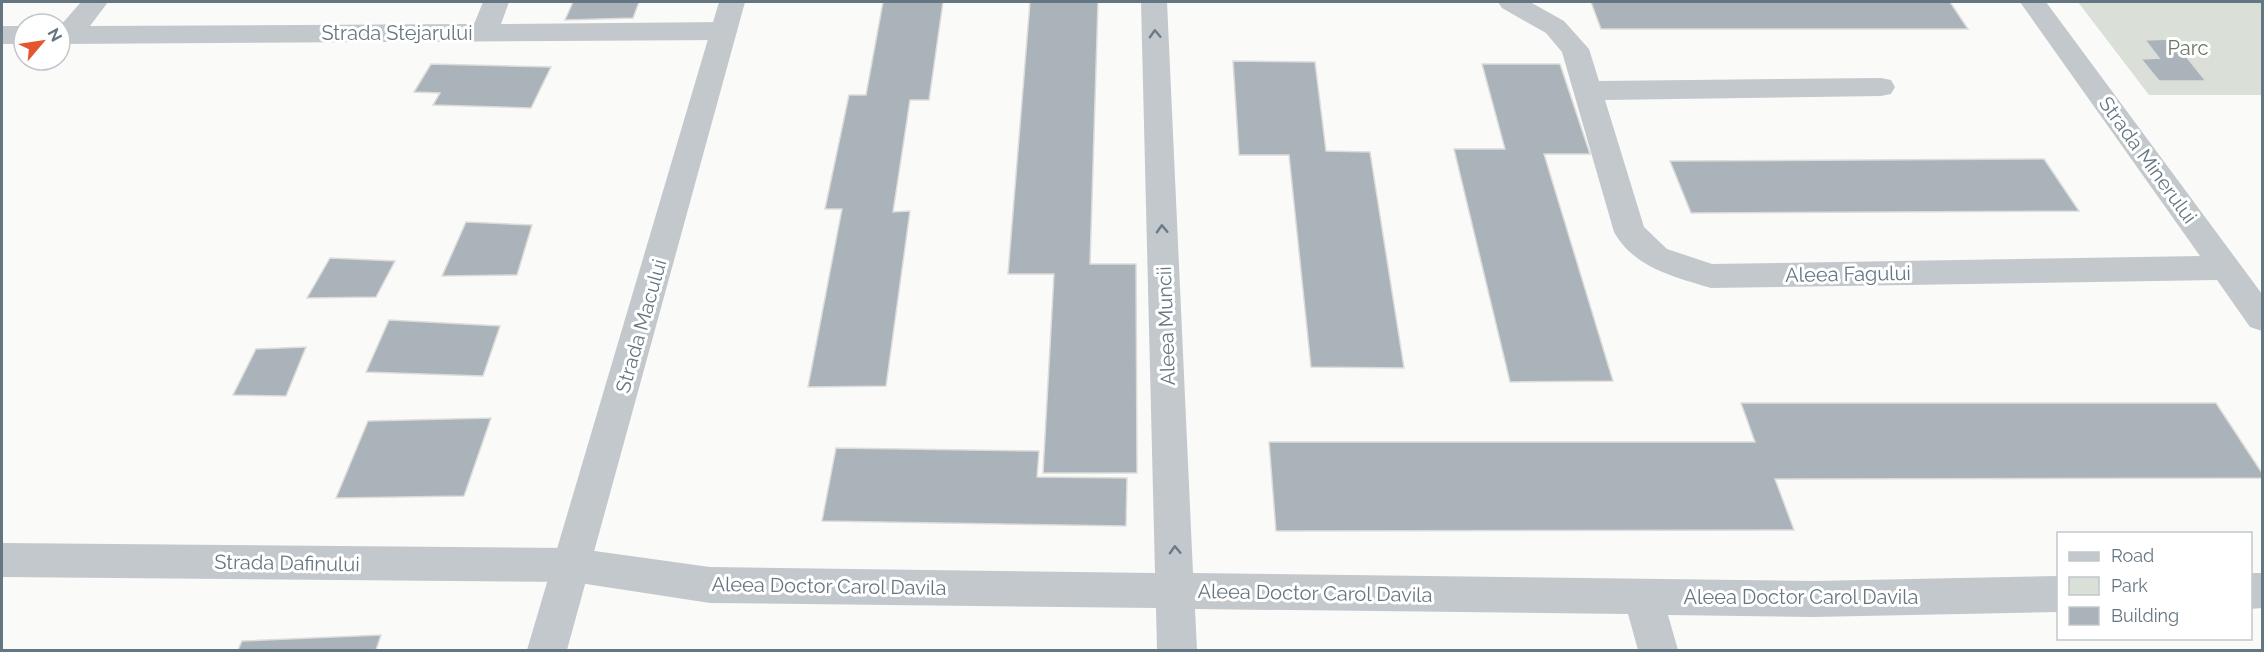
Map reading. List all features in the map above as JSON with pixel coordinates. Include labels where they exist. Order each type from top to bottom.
[{"type":"street","points":[[72,26],[94,2]]},
{"type":"street","points":[[484,32],[496,2]]},
{"type":"street","name":"Aleea Muncii","points":[[1154,2],[1177,651]]},
{"type":"street","name":"Aleea Fagului","points":[[1511,2],[1555,27],[1575,49],[1630,232],[1656,257],[1711,276],[2227,268]]},
{"type":"street","name":"Strada Minerului","points":[[2033,2],[2262,318]]},
{"type":"street","name":"Strada Stejarului","points":[[72,35],[484,32],[728,16]]},
{"type":"street","name":"Strada Macului","points":[[547,651],[728,16]]},
{"type":"street","points":[[1588,91],[1881,87]]},
{"type":"street","name":"Strada Dafinului","points":[[2,560],[573,566]]},
{"type":"street","name":"Aleea Doctor Carol Davila","points":[[573,566],[710,585],[1813,599],[2057,594]]},
{"type":"street","points":[[1643,597],[1658,651]]},
{"type":"green space","name":"Parc","points":[[2078,2],[2262,2],[2262,95],[2149,95]]},
{"type":"building","points":[[573,2],[639,2],[633,18],[565,20]]},
{"type":"building","points":[[883,2],[943,2],[929,100],[910,100],[893,212],[910,211],[886,386],[808,387],[842,209],[825,209],[849,95],[866,95]]},
{"type":"building","points":[[1030,2],[1098,2],[1090,264],[1136,264],[1137,473],[1043,473],[1054,274],[1008,274]]},
{"type":"building","points":[[1591,2],[1950,2],[1968,29],[1601,29]]},
{"type":"building","points":[[2172,39],[2206,81],[2159,81],[2141,59],[2159,58],[2145,40]]},
{"type":"building","points":[[1233,61],[1315,62],[1326,151],[1370,152],[1404,368],[1311,367],[1289,155],[1239,155]]},
{"type":"building","points":[[431,64],[551,67],[531,108],[433,105],[440,93],[414,92]]},
{"type":"building","points":[[1482,64],[1560,64],[1590,154],[1544,154],[1613,381],[1510,382],[1454,149],[1505,149]]},
{"type":"building","points":[[2044,159],[2079,211],[1691,213],[1670,161]]},
{"type":"building","points":[[466,222],[532,225],[517,275],[442,276]]},
{"type":"building","points":[[330,258],[395,261],[376,297],[307,298]]},
{"type":"building","points":[[389,320],[500,326],[483,376],[366,372]]},
{"type":"building","points":[[306,347],[286,396],[233,395],[256,349]]},
{"type":"building","points":[[1741,403],[2216,403],[2262,473],[2262,478],[1775,479],[1794,530],[1276,531],[1269,442],[1755,442]]},
{"type":"building","points":[[491,418],[464,496],[336,498],[368,421]]},
{"type":"building","points":[[836,448],[1039,451],[1037,477],[1127,478],[1126,526],[822,521]]},
{"type":"building","points":[[381,635],[376,650],[238,650],[242,641]]}]
